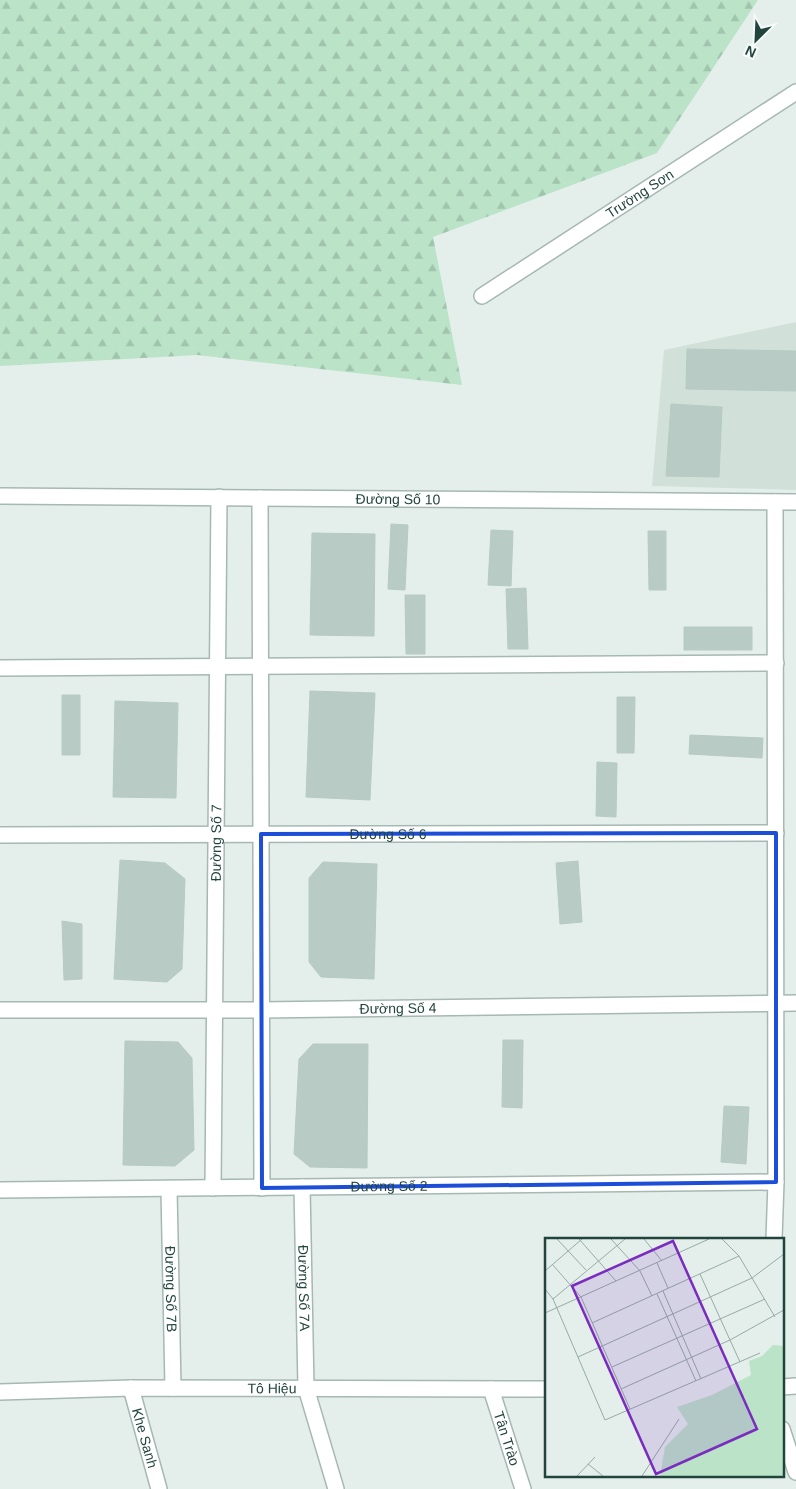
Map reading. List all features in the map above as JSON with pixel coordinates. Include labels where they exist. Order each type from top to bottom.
[{"type":"street","name":"Trường Sơn","points":[[482,296],[796,92]]},
{"type":"street","name":"Đường Số 10","points":[[0,496],[796,502]]},
{"type":"street","name":"Đường Số 7","points":[[213,1188],[219,497]]},
{"type":"street","points":[[260,498],[262,1188]]},
{"type":"street","points":[[774,1238],[776,1182],[775,502]]},
{"type":"street","points":[[0,668],[776,663]]},
{"type":"street","name":"Đường Số 6","points":[[0,834],[776,833]]},
{"type":"street","name":"Đường Số 4","points":[[0,1010],[261,1010],[796,1003]]},
{"type":"street","name":"Đường Số 2","points":[[0,1190],[776,1182]]},
{"type":"street","name":"Đường Số 7A","points":[[302,1187],[306,1388],[336,1489]]},
{"type":"street","name":"Đường Số 7B","points":[[169,1189],[172,1388]]},
{"type":"street","name":"Tô Hiệu","points":[[0,1392],[131,1388],[545,1388]]},
{"type":"street","name":"Khe Sanh","points":[[131,1388],[159,1489]]},
{"type":"street","name":"Tân Trào","points":[[491,1389],[523,1489]]},
{"type":"street","points":[[784,1435],[796,1472]]},
{"type":"highlighted area","points":[[776,833],[776,1182],[262,1188],[261,834]]},
{"type":"shaded area","points":[[796,322],[796,490],[652,486],[664,350]]},
{"type":"green space","points":[[0,0],[758,0],[657,153],[433,237],[462,385],[197,355],[0,366]]},
{"type":"building","points":[[687,349],[796,351],[796,391],[686,389]]},
{"type":"building","points":[[671,404],[722,407],[719,477],[666,476]]},
{"type":"building","points":[[391,524],[408,525],[405,590],[388,589]]},
{"type":"building","points":[[491,530],[513,531],[511,586],[488,585]]},
{"type":"building","points":[[648,531],[666,531],[666,590],[649,590]]},
{"type":"building","points":[[312,533],[375,534],[374,636],[310,635]]},
{"type":"building","points":[[526,588],[528,649],[508,649],[506,589]]},
{"type":"building","points":[[405,595],[425,595],[425,654],[406,654]]},
{"type":"building","points":[[684,627],[752,627],[752,650],[684,650]]},
{"type":"building","points":[[310,691],[375,693],[370,800],[306,797]]},
{"type":"building","points":[[62,695],[80,695],[80,755],[62,755]]},
{"type":"building","points":[[617,697],[635,697],[634,753],[617,753]]},
{"type":"building","points":[[115,701],[178,703],[176,798],[113,797]]},
{"type":"building","points":[[690,735],[763,738],[762,758],[689,754]]},
{"type":"building","points":[[597,762],[617,763],[616,817],[596,816]]},
{"type":"building","points":[[120,860],[165,863],[185,879],[182,969],[167,982],[114,979]]},
{"type":"building","points":[[578,861],[582,922],[560,924],[556,863]]},
{"type":"building","points":[[323,862],[377,864],[374,979],[321,977],[309,962],[309,878]]},
{"type":"building","points":[[62,921],[82,924],[82,979],[64,980]]},
{"type":"building","points":[[503,1040],[523,1040],[522,1108],[502,1107]]},
{"type":"building","points":[[125,1041],[178,1042],[192,1058],[194,1150],[175,1166],[123,1165]]},
{"type":"building","points":[[313,1044],[368,1044],[367,1168],[310,1167],[294,1154],[299,1059]]},
{"type":"building","points":[[724,1106],[749,1107],[746,1164],[721,1162]]}]
